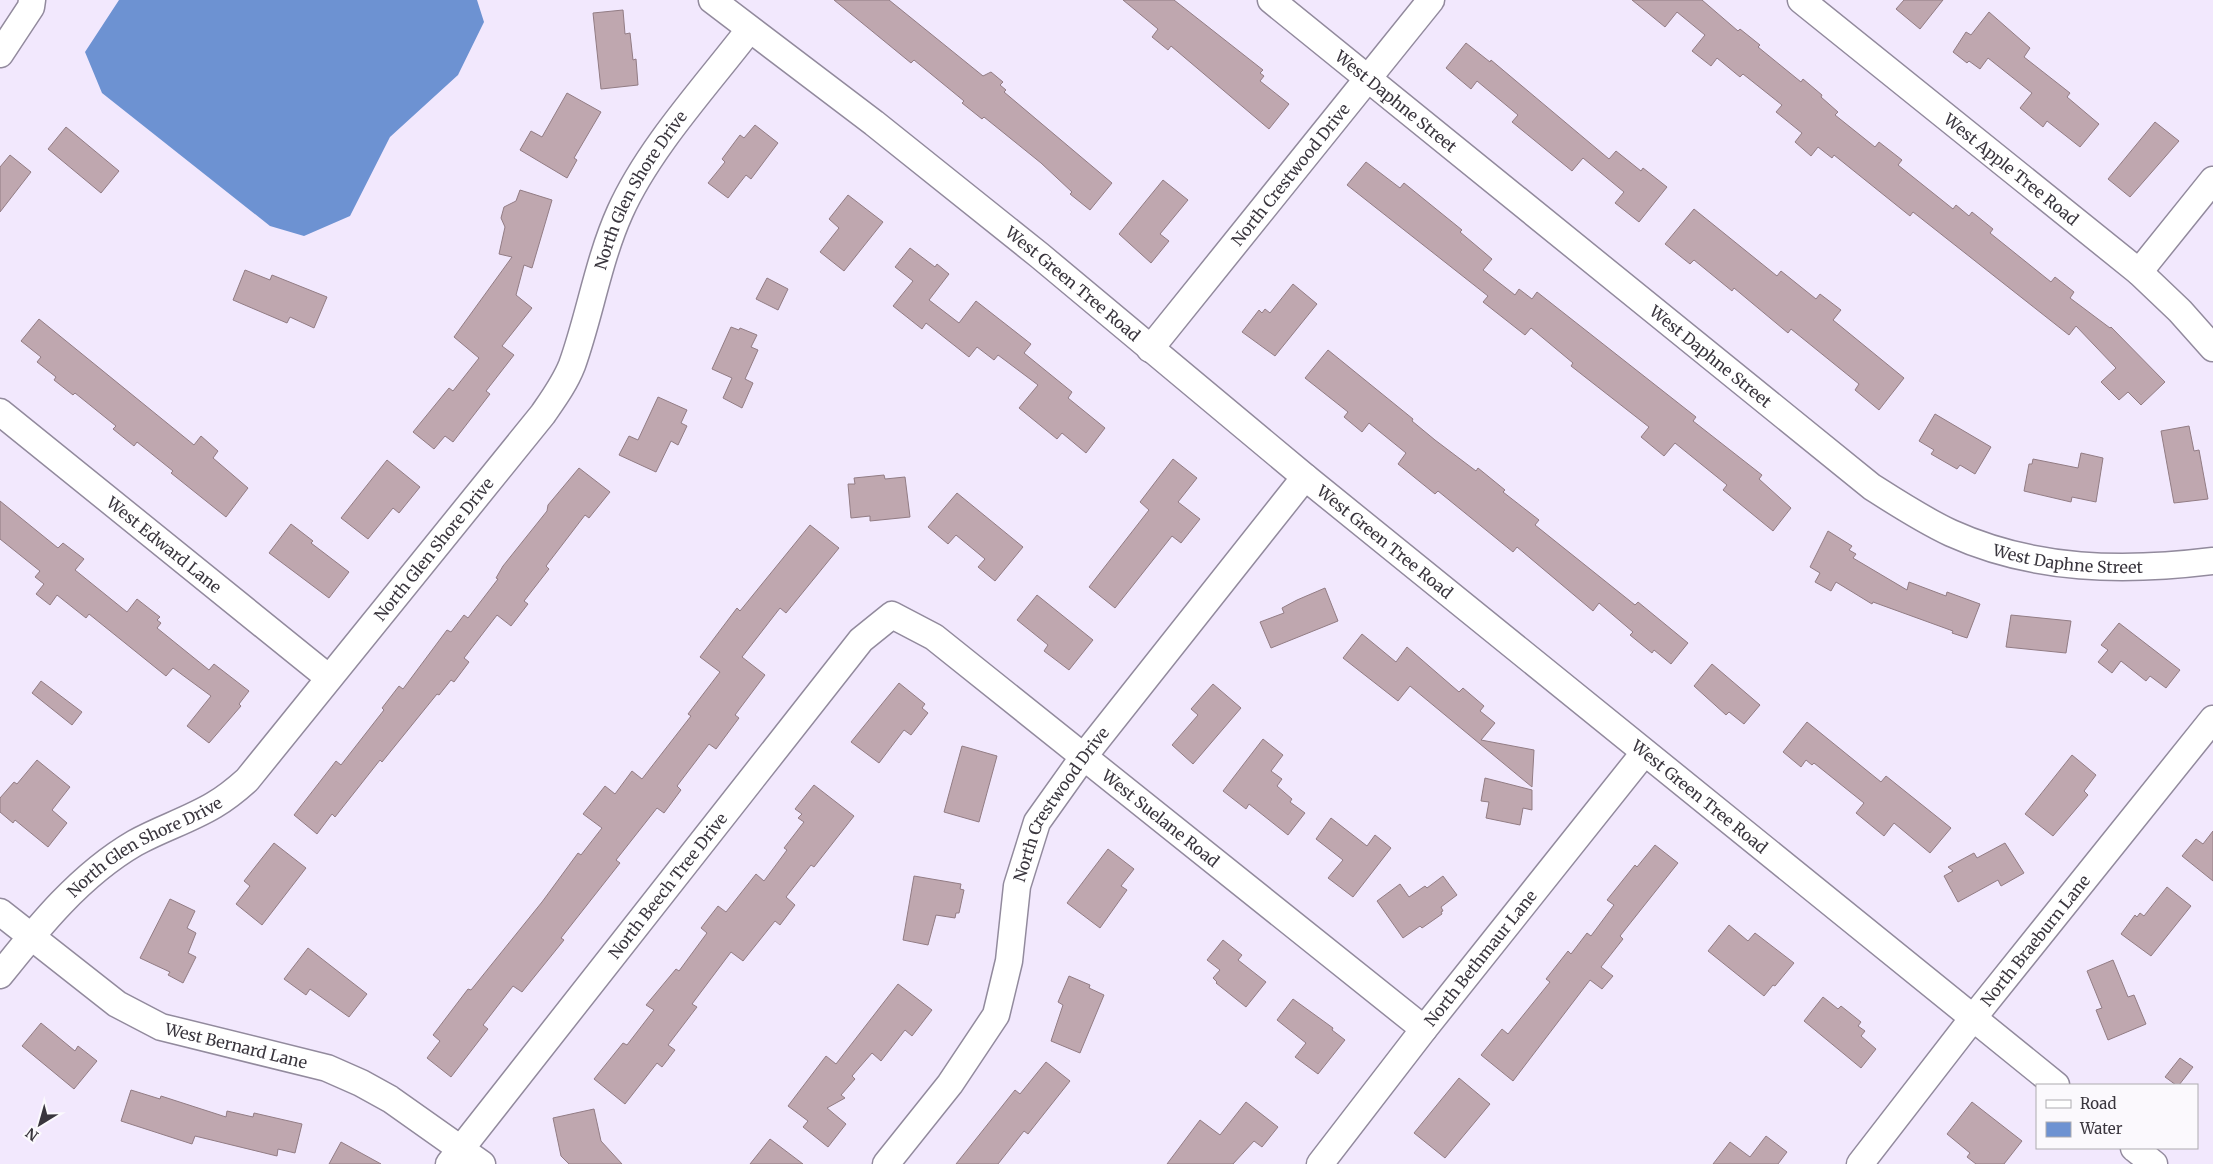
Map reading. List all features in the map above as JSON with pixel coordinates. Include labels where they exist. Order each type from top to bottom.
[{"type":"street","points":[[0,54],[31,7],[32,0]]},
{"type":"street","name":"West Green Tree Road","points":[[712,0],[749,30],[874,123],[1040,255],[1305,477],[2055,1084]]},
{"type":"street","name":"West Daphne Street","points":[[1271,0],[1872,487],[1914,514],[1952,533],[1989,546],[2090,568],[2131,568],[2213,561]]},
{"type":"street","name":"North Crestwood Drive","points":[[1150,348],[1430,0]]},
{"type":"street","name":"West Apple Tree Road","points":[[1801,0],[2139,272],[2180,311],[2213,348]]},
{"type":"street","name":"North Glen Shore Drive","points":[[0,975],[30,936],[70,894],[106,862],[136,843],[215,805],[247,780],[470,507],[561,388],[572,366],[602,262],[629,192],[645,165],[749,30]]},
{"type":"street","points":[[2139,272],[2213,180]]},
{"type":"street","name":"West Edward Lane","points":[[0,412],[329,678]]},
{"type":"street","name":"North Crestwood Drive","points":[[886,1164],[950,1084],[996,1015],[1009,960],[1017,886],[1037,822],[1084,756],[1305,477]]},
{"type":"street","name":"West Suelane Road","points":[[892,615],[934,637],[1424,1029]]},
{"type":"street","name":"North Beech Tree Drive","points":[[455,1156],[861,640],[892,615]]},
{"type":"street","name":"North Braeburn Lane","points":[[1860,1164],[1973,1018],[2213,719]]},
{"type":"street","name":"North Bethmaur Lane","points":[[1320,1164],[1424,1029],[1644,753]]},
{"type":"street","name":"West Bernard Lane","points":[[0,912],[117,1004],[161,1027],[327,1068],[362,1083],[390,1099],[455,1156],[482,1164]]},
{"type":"street","points":[[2135,1149],[2154,1164]]},
{"type":"water","points":[[119,0],[477,0],[484,22],[458,75],[390,137],[350,216],[304,236],[270,226],[102,93],[85,52]]},
{"type":"building","points":[[834,0],[889,0],[983,76],[991,72],[1003,82],[1000,85],[1006,90],[1004,92],[1112,183],[1090,210],[1070,194],[1072,192],[1041,163],[984,117],[982,119],[962,103],[964,101],[914,60],[911,63]]},
{"type":"building","points":[[1123,0],[1174,0],[1263,70],[1260,73],[1264,76],[1260,81],[1289,104],[1269,129],[1171,46],[1168,50],[1152,37],[1158,29]]},
{"type":"building","points":[[1632,0],[1702,0],[1738,31],[1740,29],[1760,45],[1758,47],[1801,82],[1803,79],[1822,95],[1821,97],[1838,112],[1835,115],[1875,147],[1879,142],[1902,160],[1898,165],[1953,209],[1956,205],[1969,216],[1972,212],[1993,229],[1990,233],[2051,282],[2055,277],[2074,292],[2070,298],[2111,327],[2165,382],[2141,405],[2128,392],[2119,400],[2101,382],[2116,368],[2076,326],[2069,335],[1913,212],[1910,216],[1834,155],[1832,158],[1818,147],[1811,156],[1795,142],[1802,133],[1776,112],[1782,105],[1743,74],[1740,77],[1717,58],[1711,66],[1692,51],[1705,35],[1677,12],[1665,27]]},
{"type":"building","points":[[1904,0],[1943,0],[1920,29],[1896,9]]},
{"type":"building","points":[[623,10],[625,34],[630,33],[633,60],[636,59],[638,85],[601,89],[593,13]]},
{"type":"building","points":[[1989,12],[2030,48],[2024,57],[2070,93],[2067,97],[2099,124],[2080,147],[2047,121],[2043,127],[2020,108],[2032,93],[1988,58],[1980,69],[1969,61],[1967,63],[1953,52],[1966,32],[1971,35]]},
{"type":"building","points":[[1466,43],[1490,62],[1491,60],[1609,159],[1616,151],[1641,171],[1643,168],[1667,187],[1639,222],[1615,203],[1624,192],[1583,158],[1572,171],[1512,122],[1518,115],[1477,81],[1471,89],[1446,68]]},
{"type":"building","points":[[567,93],[601,112],[574,158],[577,160],[567,178],[520,150],[531,131],[542,137]]},
{"type":"building","points":[[2155,122],[2179,141],[2130,197],[2108,179]]},
{"type":"building","points":[[755,125],[778,143],[751,179],[746,175],[728,198],[708,183],[725,162],[722,159],[740,135],[744,138]]},
{"type":"building","points":[[66,127],[119,171],[101,193],[48,149]]},
{"type":"building","points":[[10,155],[31,172],[0,212],[0,167]]},
{"type":"building","points":[[1366,162],[1400,188],[1404,183],[1462,230],[1460,232],[1492,259],[1483,270],[1515,295],[1519,289],[1532,299],[1537,292],[1696,417],[1693,421],[1762,475],[1759,479],[1791,508],[1773,531],[1723,490],[1727,485],[1675,443],[1664,456],[1641,437],[1649,427],[1571,366],[1573,363],[1531,328],[1525,335],[1483,302],[1488,296],[1347,185]]},
{"type":"building","points":[[1163,180],[1188,200],[1160,234],[1169,241],[1151,263],[1119,234]]},
{"type":"building","points":[[520,190],[552,200],[532,268],[524,265],[516,295],[532,308],[502,346],[514,355],[486,391],[490,394],[453,442],[445,436],[434,449],[413,432],[449,388],[453,391],[479,358],[454,337],[512,257],[499,254],[505,227],[501,218],[504,207],[516,201]]},
{"type":"building","points":[[848,195],[883,222],[844,271],[820,252],[839,228],[829,219]]},
{"type":"building","points":[[1694,209],[1777,276],[1781,271],[1816,299],[1820,294],[1841,310],[1833,320],[1904,378],[1879,410],[1855,390],[1859,384],[1791,329],[1788,333],[1734,288],[1732,291],[1694,260],[1690,264],[1665,244]]},
{"type":"building","points":[[910,248],[935,267],[937,264],[949,274],[929,300],[959,323],[976,301],[1031,344],[1024,353],[1072,392],[1068,398],[1105,428],[1086,453],[1062,433],[1057,439],[1019,408],[1038,385],[998,355],[994,360],[977,347],[969,357],[926,323],[922,329],[893,306],[913,281],[895,267]]},
{"type":"building","points":[[245,270],[270,280],[272,275],[327,297],[314,328],[290,317],[287,323],[233,300]]},
{"type":"building","points":[[767,278],[788,289],[778,310],[756,299]]},
{"type":"building","points":[[1293,284],[1317,304],[1275,356],[1242,332],[1259,310],[1262,313],[1265,309],[1270,313]]},
{"type":"building","points":[[39,319],[194,445],[201,436],[218,451],[213,458],[248,488],[226,517],[171,473],[173,471],[137,442],[134,446],[113,429],[116,426],[75,393],[73,395],[54,380],[56,377],[37,362],[41,357],[21,341]]},
{"type":"building","points":[[731,327],[739,330],[740,328],[757,335],[751,347],[758,350],[745,379],[753,383],[742,408],[723,398],[732,378],[712,369]]},
{"type":"building","points":[[1328,350],[1413,419],[1412,421],[1435,440],[1476,471],[1478,468],[1505,490],[1503,492],[1539,520],[1535,525],[1635,605],[1638,602],[1688,643],[1671,664],[1654,650],[1652,653],[1630,635],[1633,632],[1599,603],[1593,611],[1517,547],[1513,552],[1438,491],[1435,494],[1398,464],[1406,453],[1369,423],[1362,432],[1344,417],[1348,412],[1305,378]]},
{"type":"building","points":[[658,397],[687,410],[681,423],[687,426],[678,445],[671,441],[656,472],[619,455],[629,436],[638,440]]},
{"type":"building","points":[[1935,414],[1991,447],[1975,474],[1960,465],[1957,469],[1931,454],[1934,450],[1919,441]]},
{"type":"building","points":[[2189,426],[2194,451],[2199,450],[2208,499],[2174,503],[2161,431]]},
{"type":"building","points":[[2081,453],[2103,458],[2096,502],[2072,497],[2071,502],[2024,491],[2029,464],[2032,464],[2033,459],[2078,468]]},
{"type":"building","points":[[1173,459],[1197,478],[1178,502],[1200,519],[1181,543],[1172,536],[1115,608],[1089,587],[1149,510],[1140,502]]},
{"type":"building","points":[[387,460],[420,487],[399,513],[393,508],[368,539],[341,518]]},
{"type":"building","points":[[579,468],[610,492],[589,518],[585,515],[546,566],[549,569],[524,601],[528,604],[511,626],[497,615],[464,658],[469,662],[454,682],[451,680],[439,695],[437,694],[382,762],[380,760],[335,817],[332,814],[317,834],[294,815],[336,761],[341,765],[384,710],[382,708],[399,686],[403,689],[447,630],[451,632],[464,615],[468,618],[498,579],[496,578],[503,566],[547,511],[548,505]]},
{"type":"building","points":[[884,475],[885,479],[905,477],[910,517],[870,521],[870,516],[851,518],[848,484],[855,484],[854,478]]},
{"type":"building","points":[[957,493],[1023,547],[995,581],[978,567],[985,559],[956,535],[948,544],[928,527]]},
{"type":"building","points":[[0,501],[58,548],[63,543],[84,559],[75,570],[127,612],[137,599],[160,617],[157,620],[161,623],[157,628],[209,670],[214,664],[249,691],[239,704],[241,706],[209,743],[187,726],[211,696],[173,668],[166,676],[89,614],[86,618],[57,595],[50,605],[36,594],[44,584],[35,577],[40,571],[0,539]]},
{"type":"building","points":[[291,524],[313,541],[311,543],[349,572],[329,598],[269,553]]},
{"type":"building","points":[[810,525],[839,548],[786,613],[780,608],[742,657],[765,675],[735,715],[739,718],[716,749],[709,744],[677,786],[681,790],[664,813],[657,808],[616,860],[620,863],[561,938],[564,940],[522,992],[513,986],[483,1025],[488,1029],[451,1077],[427,1058],[440,1041],[433,1035],[468,989],[471,990],[542,902],[578,853],[581,855],[602,828],[583,814],[605,786],[615,794],[632,771],[642,779],[691,716],[688,714],[720,672],[700,657],[737,608],[740,611]]},
{"type":"building","points":[[1828,531],[1852,546],[1849,550],[1856,554],[1853,558],[1907,590],[1909,582],[1946,596],[1947,592],[1980,604],[1967,638],[1952,633],[1953,631],[1873,602],[1872,604],[1836,582],[1831,591],[1815,582],[1820,573],[1810,567]]},
{"type":"building","points":[[1325,588],[1338,621],[1271,648],[1260,622],[1284,613],[1282,608]]},
{"type":"building","points":[[1037,595],[1093,640],[1069,670],[1044,651],[1048,645],[1017,620]]},
{"type":"building","points":[[2011,615],[2071,621],[2066,653],[2006,647]]},
{"type":"building","points":[[2119,623],[2180,670],[2166,688],[2150,676],[2146,681],[2121,661],[2112,673],[2098,662],[2108,650],[2101,645]]},
{"type":"building","points":[[1362,634],[1396,662],[1407,647],[1459,692],[1463,688],[1484,706],[1480,711],[1495,723],[1481,740],[1534,750],[1532,787],[1410,686],[1398,701],[1343,658]]},
{"type":"building","points":[[1712,664],[1760,705],[1744,724],[1729,712],[1726,715],[1694,686]]},
{"type":"building","points":[[41,681],[82,712],[72,725],[32,693]]},
{"type":"building","points":[[899,683],[925,704],[922,708],[928,713],[911,735],[904,730],[879,763],[851,742]]},
{"type":"building","points":[[1213,684],[1241,708],[1193,764],[1172,745],[1198,715],[1191,709]]},
{"type":"building","points":[[1807,722],[1881,782],[1886,776],[1951,828],[1930,853],[1894,823],[1884,836],[1856,813],[1864,803],[1814,763],[1812,765],[1806,760],[1801,767],[1783,752]]},
{"type":"building","points":[[1263,739],[1283,755],[1271,771],[1282,779],[1277,786],[1292,799],[1290,802],[1305,813],[1288,835],[1249,804],[1246,809],[1223,791]]},
{"type":"building","points":[[962,746],[997,756],[979,822],[944,812]]},
{"type":"building","points":[[2072,755],[2096,775],[2084,791],[2088,795],[2053,836],[2025,814]]},
{"type":"building","points":[[37,760],[70,787],[52,810],[67,823],[48,847],[15,820],[13,823],[0,812],[0,798],[14,782],[17,784]]},
{"type":"building","points":[[1485,778],[1532,790],[1532,810],[1523,808],[1520,825],[1486,818],[1489,802],[1481,801]]},
{"type":"building","points":[[814,785],[854,816],[814,867],[811,865],[786,897],[795,905],[780,925],[775,921],[743,961],[731,952],[692,1004],[697,1007],[668,1045],[675,1050],[662,1067],[657,1063],[625,1104],[594,1079],[623,1043],[627,1045],[654,1010],[646,1005],[676,969],[679,971],[707,933],[701,928],[718,906],[726,912],[756,874],[764,881],[787,850],[784,848],[804,822],[798,818],[802,814],[795,809]]},
{"type":"building","points":[[1331,818],[1367,846],[1375,835],[1391,848],[1353,897],[1328,878],[1343,860],[1316,839]]},
{"type":"building","points":[[2213,831],[2213,881],[2182,856],[2196,839],[2203,844]]},
{"type":"building","points":[[274,843],[306,868],[262,925],[236,904],[250,886],[244,881]]},
{"type":"building","points":[[2005,843],[2024,873],[2001,886],[1998,880],[1958,902],[1944,876],[1953,871],[1948,867],[1974,853],[1977,858]]},
{"type":"building","points":[[1655,845],[1678,863],[1620,936],[1623,939],[1601,967],[1613,976],[1602,989],[1590,980],[1513,1081],[1481,1055],[1502,1029],[1508,1034],[1550,982],[1546,979],[1568,951],[1571,954],[1587,933],[1591,936],[1614,905],[1607,900],[1635,865],[1637,867]]},
{"type":"building","points":[[1108,849],[1134,869],[1121,886],[1127,890],[1100,928],[1067,903]]},
{"type":"building","points":[[914,876],[961,884],[960,889],[964,890],[959,913],[956,913],[955,918],[936,915],[928,945],[903,940]]},
{"type":"building","points":[[1443,876],[1457,895],[1441,907],[1442,914],[1403,938],[1377,901],[1400,884],[1409,897],[1425,886],[1427,888]]},
{"type":"building","points":[[2167,887],[2191,906],[2151,956],[2121,934],[2135,915],[2137,917],[2140,913],[2144,916]]},
{"type":"building","points":[[170,899],[195,911],[187,928],[196,933],[188,953],[196,957],[183,983],[168,975],[170,972],[140,958]]},
{"type":"building","points":[[1729,925],[1748,941],[1755,933],[1794,963],[1764,996],[1708,951]]},
{"type":"building","points":[[1223,940],[1242,955],[1238,960],[1266,982],[1246,1007],[1216,983],[1213,978],[1220,970],[1207,960]]},
{"type":"building","points":[[308,948],[367,994],[349,1017],[310,989],[306,995],[284,979]]},
{"type":"building","points":[[2113,960],[2128,997],[2134,995],[2146,1024],[2108,1040],[2096,1010],[2102,1008],[2087,971]]},
{"type":"building","points":[[1069,976],[1090,985],[1089,988],[1104,995],[1080,1053],[1051,1041],[1063,1005],[1058,1002]]},
{"type":"building","points":[[898,984],[932,1010],[912,1036],[905,1030],[881,1061],[872,1053],[852,1076],[855,1079],[841,1095],[845,1098],[827,1108],[846,1124],[828,1147],[803,1127],[808,1121],[788,1106],[826,1056],[836,1064]]},
{"type":"building","points":[[1823,997],[1838,1009],[1841,1006],[1861,1022],[1858,1026],[1865,1031],[1861,1036],[1876,1049],[1861,1068],[1804,1021]]},
{"type":"building","points":[[1293,999],[1333,1028],[1332,1030],[1345,1040],[1318,1074],[1295,1057],[1306,1043],[1277,1020]]},
{"type":"building","points":[[41,1023],[75,1051],[78,1046],[97,1061],[74,1089],[22,1046]]},
{"type":"building","points":[[2180,1058],[2193,1067],[2180,1084],[2175,1084],[2165,1077]]},
{"type":"building","points":[[1046,1062],[1070,1081],[1028,1134],[1024,1131],[998,1164],[956,1164],[1015,1090],[1020,1094]]},
{"type":"building","points":[[1459,1078],[1490,1104],[1445,1158],[1414,1133]]},
{"type":"building","points":[[131,1090],[160,1099],[161,1096],[226,1117],[227,1111],[253,1117],[254,1113],[302,1124],[295,1153],[278,1149],[277,1156],[195,1136],[192,1144],[121,1121]]},
{"type":"building","points":[[1246,1102],[1278,1127],[1262,1147],[1254,1141],[1233,1164],[1167,1164],[1200,1120],[1220,1135]]},
{"type":"building","points":[[1972,1102],[2022,1141],[2004,1164],[1976,1164],[1967,1157],[1970,1153],[1947,1134]]},
{"type":"building","points":[[594,1109],[601,1141],[622,1164],[569,1164],[561,1156],[553,1118]]},
{"type":"building","points":[[1766,1136],[1787,1152],[1778,1164],[1713,1164],[1730,1142],[1750,1157]]},
{"type":"building","points":[[770,1139],[803,1164],[750,1164]]},
{"type":"building","points":[[341,1142],[381,1164],[329,1164]]}]
